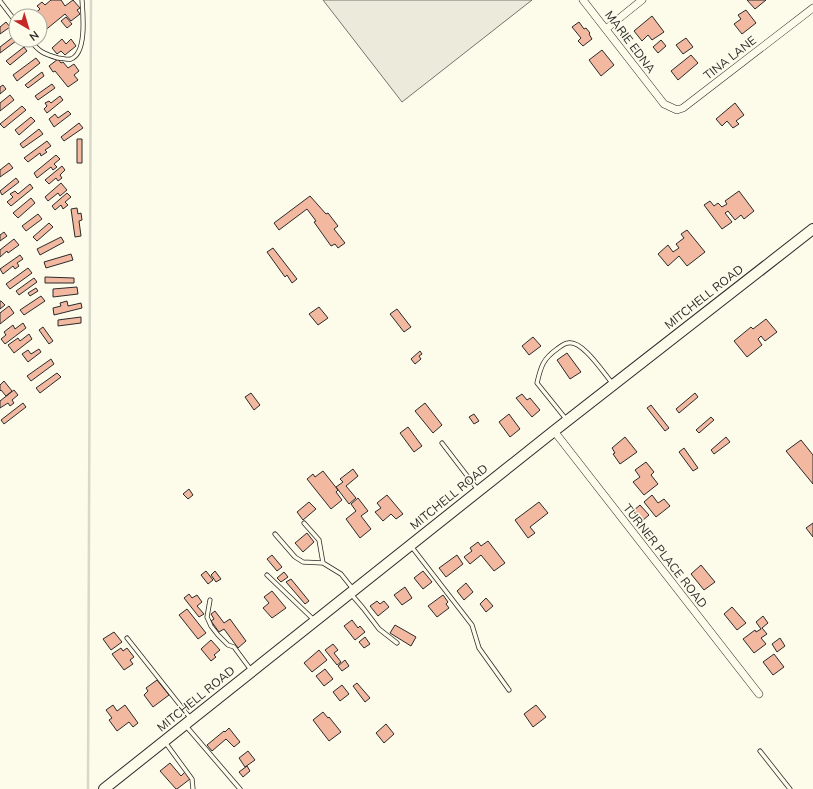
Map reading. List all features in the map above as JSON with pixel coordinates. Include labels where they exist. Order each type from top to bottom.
[{"type":"street","name":"MARIE EDNA","points":[[583,0],[659,98]]},
{"type":"street","points":[[606,28],[642,0]]},
{"type":"street","name":"TINA LANE","points":[[659,98],[664,104],[677,110],[683,108],[813,8]]},
{"type":"street","name":"MITCHELL ROAD","points":[[108,788],[164,741],[554,430],[813,229]]},
{"type":"street","name":"TURNER PLACE ROAD","points":[[554,430],[760,694]]},
{"type":"lane","points":[[36,48],[46,54],[66,59],[71,59],[75,56],[81,47],[83,16],[82,0]]},
{"type":"lane","points":[[0,1],[8,12]]},
{"type":"lane","points":[[567,420],[537,383],[540,367],[550,354],[568,343],[576,344],[588,353],[613,384]]},
{"type":"lane","points":[[442,443],[478,491]]},
{"type":"lane","points":[[304,523],[320,540],[323,563]]},
{"type":"lane","points":[[275,534],[295,557],[303,562],[323,563],[341,574],[363,608],[379,628],[397,643]]},
{"type":"lane","points":[[411,545],[472,625],[479,648],[509,690]]},
{"type":"lane","points":[[268,575],[315,621]]},
{"type":"lane","points":[[210,600],[207,617],[211,626],[228,645],[234,647],[252,671]]},
{"type":"lane","points":[[127,638],[188,722],[240,789]]},
{"type":"lane","points":[[164,741],[192,779],[194,789]]},
{"type":"lane","points":[[760,751],[790,789]]},
{"type":"shaded area","points":[[323,0],[532,0],[402,102]]},
{"type":"building","points":[[51,0],[61,0],[65,6],[73,0],[80,8],[77,10],[80,14],[71,21],[65,14],[48,28],[48,8],[39,8],[37,6],[42,2],[45,5]]},
{"type":"building","points":[[747,0],[766,0],[755,9]]},
{"type":"building","points":[[746,10],[756,23],[742,34],[734,24],[741,19],[738,15]]},
{"type":"building","points":[[652,16],[664,32],[652,40],[648,35],[642,41],[634,31]]},
{"type":"building","points":[[66,17],[72,24],[67,28],[61,21]]},
{"type":"building","points":[[6,22],[8,24],[8,28],[0,34],[0,27]]},
{"type":"building","points":[[579,22],[584,29],[586,28],[590,33],[589,34],[592,39],[583,46],[578,41],[581,38],[572,27]]},
{"type":"building","points":[[686,38],[693,47],[683,54],[676,45]]},
{"type":"building","points":[[62,39],[66,44],[71,39],[76,46],[65,55],[61,51],[57,54],[52,48]]},
{"type":"building","points":[[661,40],[666,46],[658,53],[653,47]]},
{"type":"building","points":[[8,41],[8,47],[0,53],[0,47]]},
{"type":"building","points":[[23,48],[27,51],[10,65],[6,61]]},
{"type":"building","points":[[602,50],[614,65],[601,76],[589,60]]},
{"type":"building","points":[[691,55],[698,63],[678,80],[671,71]]},
{"type":"building","points":[[36,58],[40,63],[17,81],[13,75]]},
{"type":"building","points":[[58,59],[68,68],[74,64],[79,71],[74,75],[78,80],[68,87],[49,66]]},
{"type":"building","points":[[42,72],[44,76],[28,88],[25,85]]},
{"type":"building","points":[[52,84],[55,88],[38,100],[35,96]]},
{"type":"building","points":[[3,85],[6,89],[0,94],[0,87]]},
{"type":"building","points":[[10,95],[14,100],[0,111],[0,103]]},
{"type":"building","points":[[60,96],[63,100],[47,113],[44,109],[47,106],[45,103],[49,101],[51,103]]},
{"type":"building","points":[[735,103],[744,115],[736,121],[739,124],[733,128],[727,121],[722,126],[716,119]]},
{"type":"building","points":[[22,106],[26,110],[4,128],[0,124]]},
{"type":"building","points":[[68,111],[71,114],[54,127],[49,119],[55,114],[58,118]]},
{"type":"building","points":[[31,117],[35,121],[19,135],[15,130]]},
{"type":"building","points":[[79,123],[83,128],[64,141],[61,137]]},
{"type":"building","points":[[39,129],[43,134],[23,148],[20,144]]},
{"type":"building","points":[[77,139],[82,139],[82,163],[77,163]]},
{"type":"building","points":[[47,141],[51,146],[45,150],[47,152],[41,156],[40,153],[28,162],[24,158]]},
{"type":"building","points":[[56,155],[60,159],[54,164],[57,167],[53,170],[51,167],[37,178],[34,173]]},
{"type":"building","points":[[9,163],[13,168],[0,177],[0,170]]},
{"type":"building","points":[[62,166],[65,170],[60,175],[62,178],[58,181],[56,178],[49,184],[45,180]]},
{"type":"building","points":[[16,178],[19,182],[2,195],[0,191]]},
{"type":"building","points":[[61,183],[67,190],[60,196],[58,193],[48,201],[45,197]]},
{"type":"building","points":[[30,184],[33,188],[11,206],[7,202],[13,197],[10,194],[15,191],[18,194]]},
{"type":"building","points":[[739,191],[754,211],[744,219],[741,215],[735,220],[728,211],[725,213],[732,222],[722,229],[704,205],[710,201],[714,206],[718,203],[722,207],[727,204],[725,201]]},
{"type":"building","points":[[67,193],[71,197],[65,202],[68,205],[63,209],[61,205],[55,210],[52,206]]},
{"type":"building","points":[[310,196],[326,214],[328,213],[338,226],[334,229],[345,243],[338,248],[335,244],[331,246],[314,222],[316,221],[307,209],[279,230],[274,223]]},
{"type":"building","points":[[31,198],[35,203],[18,218],[13,213]]},
{"type":"building","points":[[77,208],[78,214],[81,213],[82,220],[79,221],[81,236],[75,237],[71,209]]},
{"type":"building","points":[[38,214],[42,219],[26,231],[22,226]]},
{"type":"building","points":[[49,223],[53,227],[37,241],[33,237]]},
{"type":"building","points":[[687,230],[705,252],[687,266],[679,256],[668,266],[658,254],[668,245],[673,252],[679,248],[676,244],[684,238],[681,234]]},
{"type":"building","points":[[4,232],[7,236],[0,241],[0,235]]},
{"type":"building","points":[[61,237],[64,242],[40,255],[37,249]]},
{"type":"building","points":[[14,239],[19,245],[8,253],[7,251],[0,257],[0,250]]},
{"type":"building","points":[[273,248],[297,279],[292,283],[287,275],[285,277],[267,252]]},
{"type":"building","points":[[71,254],[73,260],[46,268],[44,262]]},
{"type":"building","points":[[20,255],[23,259],[17,263],[19,266],[15,269],[13,266],[3,274],[0,269]]},
{"type":"building","points":[[28,268],[32,273],[10,289],[6,284]]},
{"type":"building","points":[[45,277],[74,278],[74,283],[45,283]]},
{"type":"building","points":[[34,278],[37,282],[19,295],[16,291]]},
{"type":"building","points":[[77,287],[78,294],[53,297],[53,289]]},
{"type":"building","points":[[36,288],[38,291],[30,296],[28,293]]},
{"type":"building","points":[[41,296],[45,301],[24,315],[20,310]]},
{"type":"building","points":[[0,301],[5,305],[0,309]]},
{"type":"building","points":[[67,301],[68,306],[81,303],[82,308],[54,315],[53,308],[61,306],[60,303]]},
{"type":"building","points":[[9,306],[14,313],[0,324],[0,313]]},
{"type":"building","points":[[319,307],[328,318],[318,325],[309,314]]},
{"type":"building","points":[[397,309],[411,327],[404,332],[390,314]]},
{"type":"building","points":[[81,317],[81,323],[58,326],[58,320]]},
{"type":"building","points":[[766,319],[777,332],[765,341],[761,336],[758,339],[762,345],[747,357],[734,341],[751,327],[753,329]]},
{"type":"building","points":[[23,323],[26,328],[5,344],[1,339],[6,335],[4,332],[13,325],[15,329]]},
{"type":"building","points":[[43,327],[53,341],[49,344],[39,330]]},
{"type":"building","points":[[29,334],[32,339],[14,353],[8,345],[18,338],[20,341]]},
{"type":"building","points":[[533,337],[541,346],[529,355],[522,346]]},
{"type":"building","points":[[39,349],[41,352],[28,362],[22,354],[28,350],[31,354]]},
{"type":"building","points":[[420,351],[422,354],[419,356],[421,359],[415,364],[411,359]]},
{"type":"building","points":[[567,353],[581,372],[570,379],[557,360]]},
{"type":"building","points":[[51,359],[54,364],[31,381],[27,376]]},
{"type":"building","points":[[57,373],[61,377],[40,393],[36,388]]},
{"type":"building","points":[[4,381],[12,391],[6,396],[1,390],[0,391],[0,385]]},
{"type":"building","points":[[14,390],[18,395],[12,400],[14,403],[10,406],[8,403],[0,408],[0,401]]},
{"type":"building","points":[[251,393],[260,405],[254,410],[245,397]]},
{"type":"building","points":[[695,393],[698,397],[679,413],[676,409]]},
{"type":"building","points":[[522,394],[527,400],[530,398],[540,410],[532,417],[516,398]]},
{"type":"building","points":[[23,403],[26,407],[4,424],[1,420]]},
{"type":"building","points":[[425,403],[442,425],[433,433],[415,411]]},
{"type":"building","points":[[651,405],[669,428],[665,431],[647,408]]},
{"type":"building","points":[[474,414],[479,421],[474,424],[469,417]]},
{"type":"building","points":[[509,414],[520,429],[510,437],[499,422]]},
{"type":"building","points":[[711,417],[714,420],[699,433],[696,430]]},
{"type":"building","points":[[408,427],[422,446],[414,452],[400,433]]},
{"type":"building","points":[[625,437],[637,452],[620,464],[613,454],[615,453],[612,448]]},
{"type":"building","points":[[726,437],[730,442],[714,454],[711,450]]},
{"type":"building","points":[[801,440],[813,455],[813,484],[786,451]]},
{"type":"building","points":[[684,448],[698,468],[693,471],[679,452]]},
{"type":"building","points":[[646,462],[654,472],[651,475],[658,484],[644,495],[633,482],[640,477],[635,470]]},
{"type":"building","points":[[353,469],[358,476],[346,486],[356,498],[349,504],[336,487],[343,482],[340,479]]},
{"type":"building","points":[[323,471],[338,490],[336,492],[342,500],[331,509],[307,479],[313,474],[315,477]]},
{"type":"building","points":[[189,489],[193,495],[188,499],[183,494]]},
{"type":"building","points":[[387,495],[403,514],[396,519],[391,514],[383,521],[375,512],[381,508],[377,503]]},
{"type":"building","points":[[652,495],[658,503],[664,499],[670,506],[656,517],[644,502]]},
{"type":"building","points":[[358,498],[368,511],[361,516],[371,529],[360,538],[346,519],[356,511],[351,504]]},
{"type":"building","points":[[309,502],[316,509],[303,520],[297,512]]},
{"type":"building","points":[[539,502],[548,513],[530,527],[535,533],[528,538],[515,520]]},
{"type":"building","points":[[640,505],[649,515],[642,521],[633,511]]},
{"type":"building","points":[[813,523],[813,537],[806,528]]},
{"type":"building","points":[[307,533],[314,542],[303,552],[295,543]]},
{"type":"building","points":[[488,541],[505,563],[494,571],[481,555],[470,564],[464,557],[472,551],[470,548],[478,542],[481,546]]},
{"type":"building","points":[[272,555],[282,567],[277,571],[267,559]]},
{"type":"building","points":[[457,555],[463,564],[446,577],[439,568]]},
{"type":"building","points":[[701,565],[715,582],[704,590],[691,574]]},
{"type":"building","points":[[206,571],[213,580],[208,584],[201,575]]},
{"type":"building","points":[[215,571],[221,579],[216,582],[211,575]]},
{"type":"building","points":[[423,571],[432,582],[423,589],[414,578]]},
{"type":"building","points":[[284,572],[288,577],[281,582],[277,578]]},
{"type":"building","points":[[291,579],[309,601],[305,604],[286,582]]},
{"type":"building","points":[[466,583],[473,592],[464,600],[457,591]]},
{"type":"building","points":[[405,587],[412,598],[402,605],[394,595]]},
{"type":"building","points":[[272,591],[286,608],[272,618],[263,608],[269,603],[264,597]]},
{"type":"building","points":[[189,594],[192,598],[197,595],[202,602],[197,606],[204,614],[199,617],[184,598]]},
{"type":"building","points":[[443,595],[448,602],[446,604],[449,608],[437,617],[428,606]]},
{"type":"building","points":[[486,598],[493,606],[486,612],[480,604]]},
{"type":"building","points":[[377,601],[380,604],[384,601],[389,607],[378,616],[370,606]]},
{"type":"building","points":[[732,607],[746,623],[737,630],[724,614]]},
{"type":"building","points":[[187,609],[206,633],[198,639],[179,615]]},
{"type":"building","points":[[215,611],[224,623],[230,619],[246,641],[238,648],[224,629],[219,632],[211,621],[214,619],[211,614]]},
{"type":"building","points":[[763,616],[768,623],[762,628],[767,634],[761,638],[766,644],[754,653],[743,639],[755,630],[756,632],[761,629],[756,622]]},
{"type":"building","points":[[352,620],[358,628],[360,626],[365,632],[355,640],[344,626]]},
{"type":"building","points":[[395,625],[416,637],[411,646],[390,633]]},
{"type":"building","points":[[114,632],[122,642],[111,650],[103,639]]},
{"type":"building","points":[[365,637],[370,644],[364,648],[359,642]]},
{"type":"building","points":[[780,638],[785,646],[777,652],[772,644]]},
{"type":"building","points":[[211,640],[220,650],[214,655],[216,657],[211,661],[201,649]]},
{"type":"building","points":[[333,644],[338,650],[334,653],[341,662],[337,665],[325,650]]},
{"type":"building","points":[[121,648],[123,651],[127,648],[134,657],[130,660],[133,664],[124,670],[112,654]]},
{"type":"building","points":[[319,650],[327,660],[312,672],[304,663]]},
{"type":"building","points":[[774,654],[784,667],[773,675],[763,662]]},
{"type":"building","points":[[345,660],[349,666],[342,671],[338,666]]},
{"type":"building","points":[[325,669],[333,679],[324,686],[316,676]]},
{"type":"building","points":[[157,680],[169,695],[153,707],[144,695],[148,691],[146,688]]},
{"type":"building","points":[[357,683],[370,698],[365,702],[353,686]]},
{"type":"building","points":[[342,685],[349,694],[340,701],[333,692]]},
{"type":"building","points":[[113,705],[117,711],[125,705],[138,723],[133,727],[129,722],[117,731],[109,720],[112,718],[106,710]]},
{"type":"building","points":[[536,705],[546,717],[533,727],[524,714]]},
{"type":"building","points":[[323,712],[341,732],[329,741],[313,720]]},
{"type":"building","points":[[386,724],[394,734],[384,743],[376,733]]},
{"type":"building","points":[[229,728],[240,742],[234,747],[226,739],[212,751],[207,745]]},
{"type":"building","points":[[248,751],[255,760],[245,767],[239,758]]},
{"type":"building","points":[[170,763],[181,776],[185,772],[190,779],[177,789],[160,771]]},
{"type":"building","points":[[247,766],[250,771],[243,777],[239,772]]},
{"type":"waterway","points":[[88,789],[91,0]]}]
